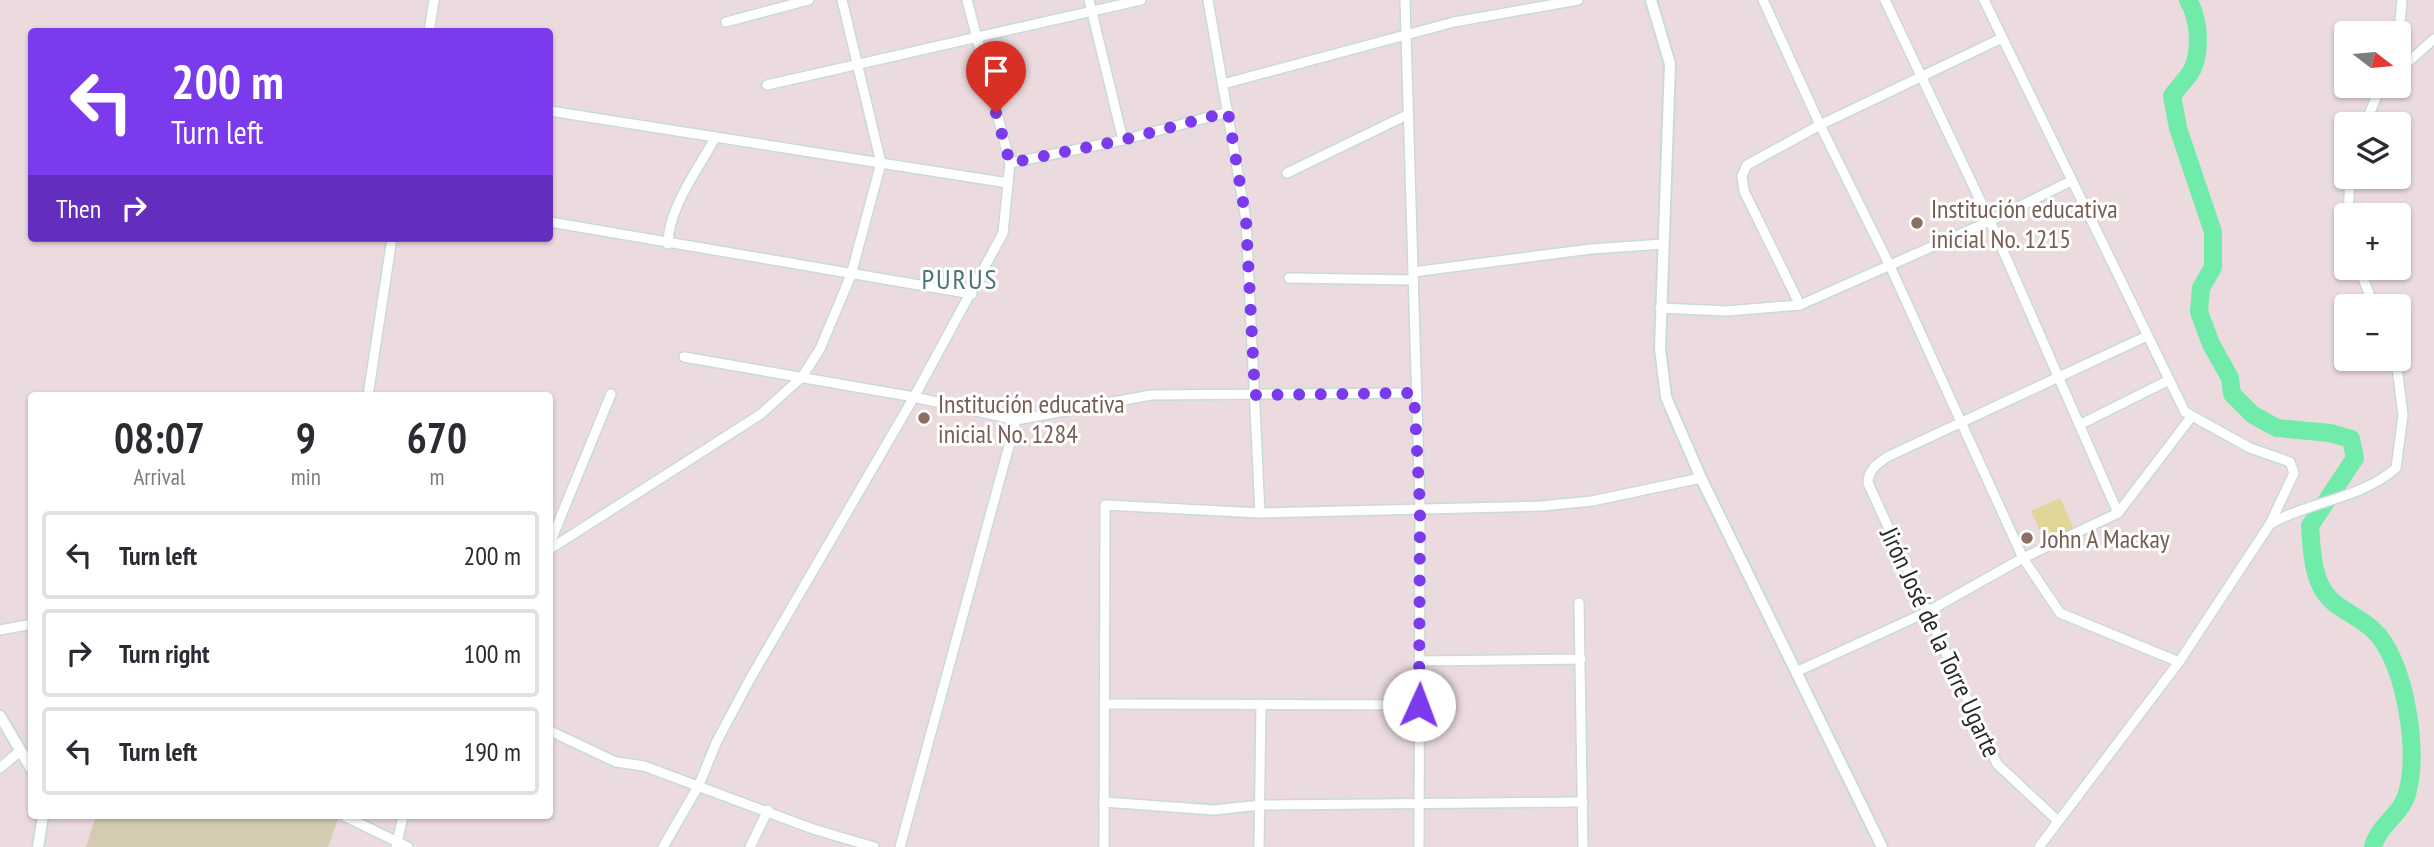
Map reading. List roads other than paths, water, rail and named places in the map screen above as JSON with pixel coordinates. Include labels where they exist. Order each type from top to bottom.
[{"type":"street","points":[[430,28],[434,0]]},
{"type":"street","points":[[726,22],[809,0]]},
{"type":"street","points":[[553,547],[761,414],[802,377],[820,349],[851,275],[881,163],[842,0]]},
{"type":"street","points":[[663,847],[699,785],[716,743],[750,679],[915,397],[1003,233],[1010,163],[967,0]]},
{"type":"street","points":[[1089,0],[1123,140]]},
{"type":"street","points":[[767,85],[1141,0]]},
{"type":"street","points":[[1208,0],[1246,220],[1260,513]]},
{"type":"street","points":[[1405,0],[1414,393],[1420,507],[1419,847]]},
{"type":"street","points":[[1223,84],[1406,34],[1578,0]]},
{"type":"street","points":[[1651,0],[1670,64],[1660,308],[1661,372],[1666,397],[1701,478],[1882,847]]},
{"type":"street","points":[[1763,0],[1820,125],[1890,265],[2023,558],[2060,613],[2179,662]]},
{"type":"street","points":[[1885,0],[1990,221],[2118,513]]},
{"type":"street","points":[[1984,0],[2185,412],[2250,448],[2290,462],[2294,473],[2270,524],[2179,662],[2039,847]]},
{"type":"street","points":[[2400,21],[2402,0]]},
{"type":"street","points":[[1800,304],[1742,186],[1742,176],[1747,165],[1820,125],[2002,38]]},
{"type":"street","points":[[2412,58],[2434,39]]},
{"type":"street","points":[[553,111],[1008,183]]},
{"type":"street","points":[[1010,163],[1123,140],[1228,112]]},
{"type":"street","points":[[1287,173],[1409,114]]},
{"type":"street","points":[[668,244],[668,233],[682,198],[715,138]]},
{"type":"street","points":[[1660,308],[1726,311],[1800,304],[1990,221],[2071,181]]},
{"type":"street","points":[[553,223],[972,294]]},
{"type":"street","points":[[369,392],[391,242]]},
{"type":"street","points":[[1289,278],[1413,276],[1591,249],[1664,244]]},
{"type":"street","points":[[1961,421],[2147,336]]},
{"type":"street","points":[[684,357],[915,397],[1016,420],[1152,396],[1414,393]]},
{"type":"street","points":[[2270,524],[2295,510],[2352,493],[2381,481],[2396,468],[2403,415],[2398,371]]},
{"type":"street","points":[[2081,424],[2169,380]]},
{"type":"street","points":[[553,536],[611,394]]},
{"type":"street","points":[[1798,671],[1927,612],[2023,558],[2118,513],[2192,416]]},
{"type":"street","points":[[900,847],[1016,420]]},
{"type":"street","name":"Jirón José de la Torre Ugarte","points":[[1961,421],[1879,462],[1870,472],[1868,483],[1997,764],[2057,821]]},
{"type":"street","points":[[1104,847],[1105,505],[1260,513],[1420,507],[1512,508],[1592,501],[1701,478]]},
{"type":"street","points":[[1579,603],[1583,847]]},
{"type":"street","points":[[0,630],[28,625]]},
{"type":"street","points":[[1420,661],[1581,659]]},
{"type":"street","points":[[1104,704],[1419,705]]},
{"type":"street","points":[[1259,847],[1261,704]]},
{"type":"street","points":[[0,716],[28,764]]},
{"type":"street","points":[[553,732],[616,762],[644,766],[813,829],[874,847]]},
{"type":"street","points":[[0,768],[20,751]]},
{"type":"street","points":[[1104,802],[1214,810],[1260,805],[1583,802]]},
{"type":"street","points":[[750,847],[768,810]]},
{"type":"street","points":[[38,847],[43,819]]},
{"type":"street","points":[[349,819],[396,845],[408,847]]},
{"type":"street","points":[[396,845],[402,819]]},
{"type":"waterway","points":[[2188,0],[2197,24],[2196,60],[2172,96],[2178,128],[2213,232],[2213,267],[2201,288],[2199,312],[2211,344],[2230,378],[2232,394],[2253,415],[2277,428],[2330,433],[2351,439],[2355,458],[2310,526],[2311,546],[2314,566],[2325,594],[2379,636],[2403,689],[2410,732],[2411,773],[2408,790],[2401,806],[2376,838],[2373,847]]},
{"type":"place","name":"Institución educativa inicial No. 1215","points":[[1917,223]]},
{"type":"place","name":"Institución educativa inicial No. 1284","points":[[924,418]]},
{"type":"place","name":"John A Mackay","points":[[2027,538]]},
{"type":"district","name":"PURUS","points":[[960,278]]}]
